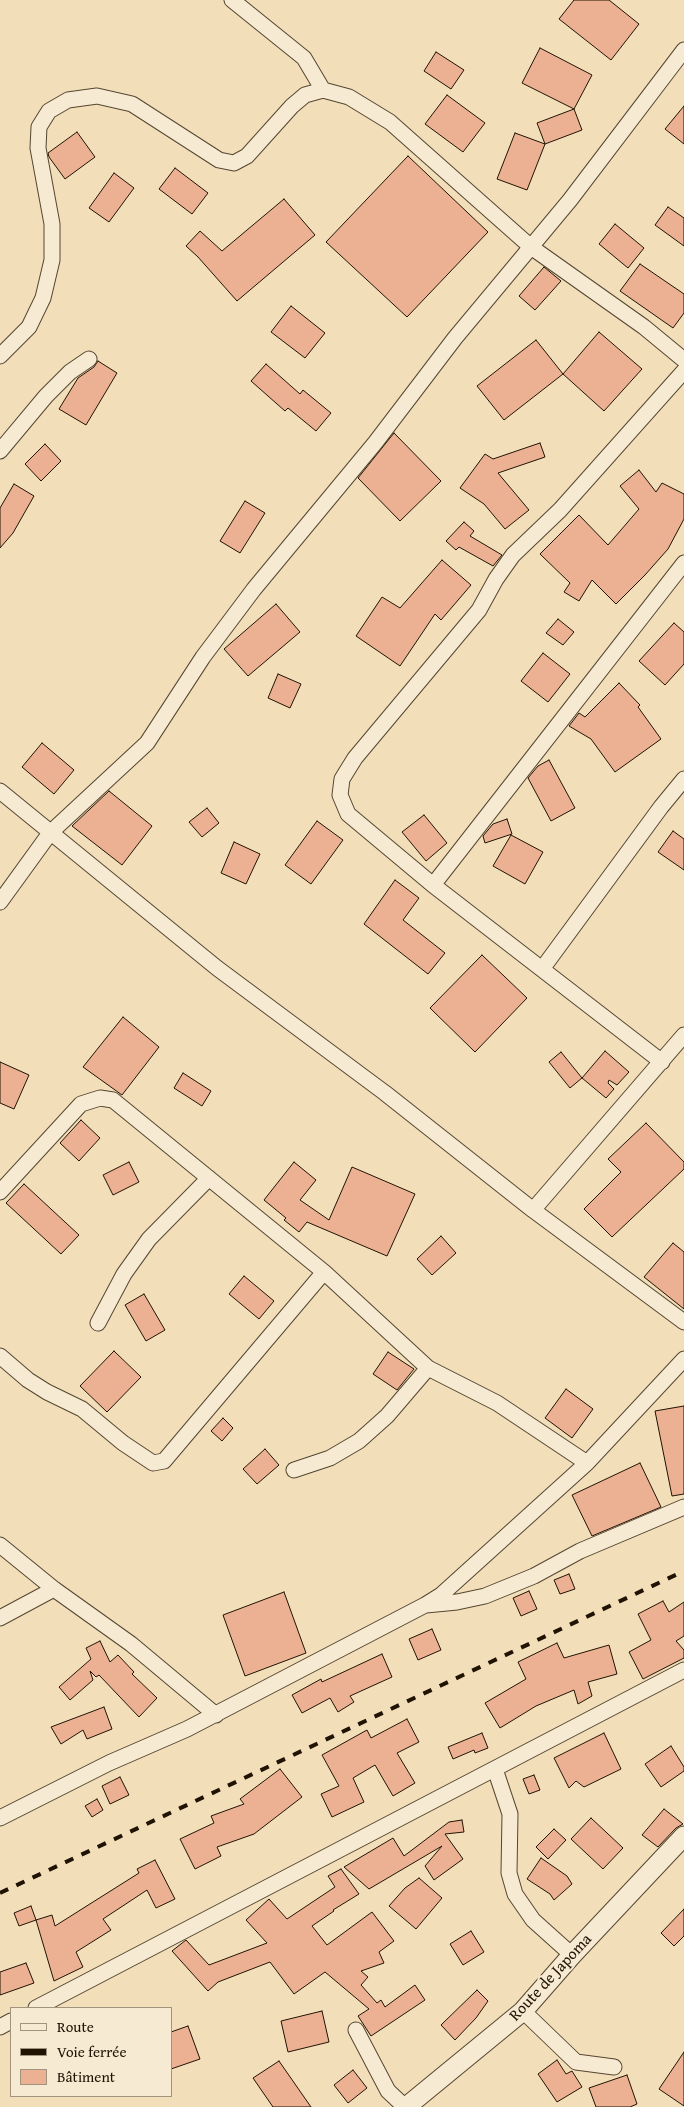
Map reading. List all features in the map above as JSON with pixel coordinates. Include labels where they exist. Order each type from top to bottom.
[{"type":"street","points":[[232,0],[304,58],[323,90]]},
{"type":"street","points":[[0,902],[50,833],[147,743],[203,657],[254,589],[375,443],[455,338],[570,200],[684,50]]},
{"type":"street","points":[[0,356],[29,327],[43,298],[52,260],[52,224],[38,148],[39,127],[49,111],[68,100],[98,96],[132,104],[218,160],[234,162],[247,156],[298,100],[305,95],[323,90],[349,97],[390,122],[531,247],[682,354]]},
{"type":"street","points":[[0,451],[46,396],[70,372],[89,359]]},
{"type":"street","points":[[662,1062],[433,885],[348,814],[340,795],[342,779],[355,758],[479,610],[496,579],[513,555],[560,510],[684,370]]},
{"type":"street","points":[[433,885],[684,564]]},
{"type":"street","points":[[542,969],[661,807],[684,779]]},
{"type":"street","points":[[0,792],[217,968],[385,1093],[533,1210],[684,1322]]},
{"type":"street","points":[[533,1210],[684,1035]]},
{"type":"street","points":[[0,1192],[82,1104],[100,1098],[113,1100],[324,1272],[428,1368],[498,1403],[587,1464]]},
{"type":"street","points":[[98,1323],[124,1274],[149,1239],[209,1178]]},
{"type":"street","points":[[0,1356],[28,1380],[47,1392],[82,1409],[122,1443],[153,1463],[164,1461],[324,1272]]},
{"type":"street","points":[[0,1818],[116,1760],[216,1715],[441,1595],[587,1464],[684,1359]]},
{"type":"street","points":[[294,1470],[330,1458],[359,1441],[387,1416],[428,1368]]},
{"type":"street","points":[[425,1605],[458,1602],[485,1596],[534,1576],[580,1551],[684,1507]]},
{"type":"street","points":[[0,1545],[54,1589],[131,1644],[216,1715]]},
{"type":"street","points":[[0,1618],[54,1589]]},
{"type":"street","points":[[38,2007],[684,1670]]},
{"type":"street","points":[[495,1769],[510,1814],[509,1873],[515,1894],[533,1920],[572,1955]]},
{"type":"street","name":"Route de Japoma","points":[[406,2107],[523,2012],[572,1955],[681,1844]]},
{"type":"street","points":[[523,2012],[576,2062],[614,2067]]},
{"type":"street","points":[[356,2030],[388,2090],[406,2107]]},
{"type":"building","points":[[574,0],[609,0],[639,24],[611,60],[559,19]]},
{"type":"building","points":[[540,48],[592,75],[574,109],[522,83]]},
{"type":"building","points":[[436,52],[464,70],[451,89],[424,71]]},
{"type":"building","points":[[447,95],[485,123],[463,152],[425,124]]},
{"type":"building","points":[[684,106],[684,144],[665,129]]},
{"type":"building","points":[[574,109],[582,130],[545,144],[537,123]]},
{"type":"building","points":[[77,132],[95,157],[65,179],[48,153]]},
{"type":"building","points":[[515,133],[545,144],[527,190],[497,179]]},
{"type":"building","points":[[408,156],[488,232],[407,317],[326,242]]},
{"type":"building","points":[[175,168],[208,193],[192,214],[159,189]]},
{"type":"building","points":[[114,173],[134,188],[109,222],[89,208]]},
{"type":"building","points":[[284,199],[315,235],[237,301],[186,246],[200,231],[222,251]]},
{"type":"building","points":[[668,207],[684,218],[684,246],[655,225]]},
{"type":"building","points":[[615,224],[644,248],[628,268],[599,244]]},
{"type":"building","points":[[640,264],[684,294],[684,313],[673,328],[620,291]]},
{"type":"building","points":[[544,267],[561,281],[535,310],[519,296]]},
{"type":"building","points":[[291,306],[325,333],[305,358],[271,332]]},
{"type":"building","points":[[599,332],[642,369],[604,411],[563,374]]},
{"type":"building","points":[[536,340],[563,374],[504,420],[477,386]]},
{"type":"building","points":[[98,361],[117,373],[86,425],[59,409],[78,378],[94,367]]},
{"type":"building","points":[[266,364],[300,394],[303,390],[331,413],[316,431],[288,408],[285,411],[251,381]]},
{"type":"building","points":[[394,433],[441,481],[400,521],[358,478]]},
{"type":"building","points":[[540,443],[545,457],[498,473],[529,510],[505,529],[484,504],[460,488],[485,454],[493,459]]},
{"type":"building","points":[[45,444],[61,461],[41,481],[25,464]]},
{"type":"building","points":[[639,470],[656,492],[662,483],[684,494],[684,519],[668,549],[616,604],[592,580],[579,601],[564,592],[570,583],[540,554],[579,515],[608,545],[639,509],[620,486]]},
{"type":"building","points":[[14,484],[34,496],[13,533],[0,548],[0,508]]},
{"type":"building","points":[[245,501],[265,513],[240,553],[220,541]]},
{"type":"building","points":[[464,522],[474,531],[470,536],[502,555],[493,566],[459,547],[456,550],[446,541]]},
{"type":"building","points":[[442,560],[471,585],[441,620],[435,614],[400,666],[356,636],[382,597],[400,608]]},
{"type":"building","points":[[276,604],[300,632],[248,676],[224,649]]},
{"type":"building","points":[[558,619],[574,632],[563,645],[546,633]]},
{"type":"building","points":[[674,623],[684,632],[684,664],[665,685],[639,661]]},
{"type":"building","points":[[543,653],[570,674],[548,702],[521,681]]},
{"type":"building","points":[[278,674],[301,684],[290,708],[268,698]]},
{"type":"building","points":[[619,683],[640,705],[638,707],[661,739],[615,772],[591,739],[569,726],[579,713],[585,717]]},
{"type":"building","points":[[42,743],[74,770],[54,794],[22,767]]},
{"type":"building","points":[[549,760],[575,808],[551,821],[528,778],[538,766]]},
{"type":"building","points":[[109,791],[152,826],[122,865],[72,826]]},
{"type":"building","points":[[207,808],[219,823],[202,837],[189,822]]},
{"type":"building","points":[[424,815],[447,843],[426,861],[402,832]]},
{"type":"building","points":[[507,819],[512,834],[485,843],[483,836],[493,824]]},
{"type":"building","points":[[317,821],[343,840],[311,884],[285,865]]},
{"type":"building","points":[[673,831],[684,839],[684,870],[658,852]]},
{"type":"building","points":[[511,835],[543,852],[525,884],[493,866]]},
{"type":"building","points":[[234,842],[260,854],[246,884],[221,873]]},
{"type":"building","points":[[395,880],[419,898],[403,920],[445,953],[428,974],[364,924]]},
{"type":"building","points":[[482,955],[527,998],[475,1052],[430,1008]]},
{"type":"building","points":[[123,1017],[159,1047],[122,1095],[83,1067]]},
{"type":"building","points":[[605,1051],[629,1072],[617,1085],[609,1080],[608,1083],[614,1089],[606,1098],[582,1078]]},
{"type":"building","points":[[561,1052],[582,1078],[570,1088],[549,1062]]},
{"type":"building","points":[[0,1062],[29,1075],[14,1109],[0,1103]]},
{"type":"building","points":[[183,1073],[211,1091],[202,1106],[174,1088]]},
{"type":"building","points":[[81,1120],[100,1138],[79,1161],[60,1143]]},
{"type":"building","points":[[646,1123],[684,1162],[684,1169],[612,1237],[584,1209],[621,1172],[608,1159]]},
{"type":"building","points":[[129,1162],[139,1182],[113,1195],[103,1175]]},
{"type":"building","points":[[294,1162],[316,1180],[300,1200],[329,1220],[352,1167],[415,1194],[387,1256],[307,1222],[299,1232],[284,1220],[286,1218],[264,1200]]},
{"type":"building","points":[[24,1184],[79,1235],[61,1254],[6,1203]]},
{"type":"building","points":[[441,1236],[456,1253],[432,1275],[417,1259]]},
{"type":"building","points":[[673,1243],[684,1252],[684,1309],[644,1277]]},
{"type":"building","points":[[244,1276],[274,1301],[259,1319],[229,1294]]},
{"type":"building","points":[[144,1294],[165,1330],[146,1341],[125,1305]]},
{"type":"building","points":[[114,1351],[141,1377],[107,1412],[80,1386]]},
{"type":"building","points":[[388,1352],[414,1369],[397,1390],[373,1374]]},
{"type":"building","points":[[566,1389],[593,1409],[572,1438],[545,1418]]},
{"type":"building","points":[[684,1406],[684,1494],[672,1496],[655,1411]]},
{"type":"building","points":[[223,1418],[233,1428],[222,1441],[211,1431]]},
{"type":"building","points":[[265,1449],[279,1465],[257,1484],[243,1469]]},
{"type":"building","points":[[640,1463],[661,1507],[592,1536],[572,1495]]},
{"type":"building","points":[[569,1574],[575,1589],[560,1594],[554,1580]]},
{"type":"building","points":[[529,1591],[537,1609],[521,1616],[513,1598]]},
{"type":"building","points":[[284,1592],[306,1653],[245,1676],[223,1615]]},
{"type":"building","points":[[663,1601],[669,1612],[684,1602],[684,1636],[676,1641],[684,1650],[684,1658],[643,1679],[629,1652],[651,1640],[638,1614]]},
{"type":"building","points":[[432,1629],[441,1650],[418,1660],[409,1639]]},
{"type":"building","points":[[100,1641],[110,1662],[118,1655],[134,1672],[132,1674],[157,1698],[139,1717],[99,1675],[96,1677],[90,1671],[93,1680],[70,1700],[59,1687],[91,1659],[86,1648]]},
{"type":"building","points":[[557,1643],[564,1658],[609,1645],[617,1674],[588,1682],[592,1696],[578,1704],[574,1690],[536,1706],[500,1728],[485,1703],[526,1679],[518,1662]]},
{"type":"building","points":[[382,1654],[392,1677],[350,1696],[354,1702],[338,1712],[330,1698],[302,1713],[292,1695],[321,1679],[322,1682]]},
{"type":"building","points":[[104,1707],[112,1729],[87,1739],[83,1730],[61,1744],[51,1727]]},
{"type":"building","points":[[407,1719],[419,1742],[397,1753],[415,1783],[393,1796],[375,1765],[353,1778],[364,1802],[332,1817],[321,1794],[339,1786],[322,1755],[367,1730],[371,1738]]},
{"type":"building","points":[[482,1733],[488,1748],[475,1753],[474,1750],[453,1759],[448,1747]]},
{"type":"building","points":[[604,1733],[621,1769],[584,1787],[576,1781],[569,1788],[554,1758]]},
{"type":"building","points":[[671,1746],[684,1767],[684,1771],[661,1787],[645,1764]]},
{"type":"building","points":[[280,1769],[302,1797],[254,1834],[217,1847],[221,1856],[195,1869],[180,1839],[214,1823],[211,1816],[244,1804],[240,1799]]},
{"type":"building","points":[[534,1775],[540,1790],[529,1794],[523,1779]]},
{"type":"building","points":[[120,1777],[129,1795],[110,1804],[102,1786]]},
{"type":"building","points":[[97,1799],[103,1810],[92,1817],[85,1806]]},
{"type":"building","points":[[664,1809],[683,1824],[676,1828],[658,1847],[642,1835]]},
{"type":"building","points":[[591,1818],[623,1848],[603,1869],[571,1839]]},
{"type":"building","points":[[462,1820],[464,1832],[445,1834],[463,1859],[434,1880],[425,1866],[442,1846],[369,1889],[344,1867],[393,1838],[404,1856],[449,1822]]},
{"type":"building","points":[[554,1829],[566,1840],[548,1859],[536,1847]]},
{"type":"building","points":[[541,1858],[567,1876],[572,1884],[554,1900],[550,1894],[527,1879]]},
{"type":"building","points":[[155,1860],[175,1899],[156,1908],[147,1890],[103,1919],[111,1930],[76,1952],[83,1967],[54,1981],[36,1920],[52,1915],[55,1926],[139,1873],[137,1869]]},
{"type":"building","points":[[341,1869],[359,1894],[312,1926],[327,1945],[372,1912],[394,1941],[379,1952],[384,1963],[361,1971],[368,1977],[361,1985],[377,2003],[381,2000],[385,2007],[415,1985],[425,2000],[371,2036],[358,2016],[369,2009],[325,1972],[294,1994],[270,1962],[218,1982],[208,1991],[172,1951],[186,1940],[209,1965],[267,1943],[246,1920],[269,1899],[287,1919],[335,1887],[328,1876]]},
{"type":"building","points":[[419,1878],[442,1898],[416,1929],[389,1906],[405,1888]]},
{"type":"building","points":[[31,1906],[36,1920],[19,1926],[14,1913]]},
{"type":"building","points":[[684,1909],[684,1936],[674,1946],[661,1933]]},
{"type":"building","points":[[471,1931],[484,1952],[463,1965],[450,1944]]},
{"type":"building","points":[[26,1963],[34,1983],[0,1995],[0,1972]]},
{"type":"building","points":[[477,1990],[488,2001],[476,2018],[455,2040],[441,2025]]},
{"type":"building","points":[[322,2011],[329,2042],[288,2052],[281,2021]]},
{"type":"building","points":[[188,2026],[200,2059],[172,2069],[172,2032]]},
{"type":"building","points":[[684,2052],[684,2106],[659,2089]]},
{"type":"building","points":[[557,2060],[566,2074],[572,2071],[582,2087],[557,2102],[538,2074]]},
{"type":"building","points":[[279,2061],[311,2107],[273,2107],[253,2078]]},
{"type":"building","points":[[353,2070],[367,2088],[348,2103],[334,2085]]},
{"type":"building","points":[[627,2075],[637,2104],[630,2107],[596,2107],[589,2088]]},
{"type":"railway","points":[[0,1893],[684,1571]]}]
